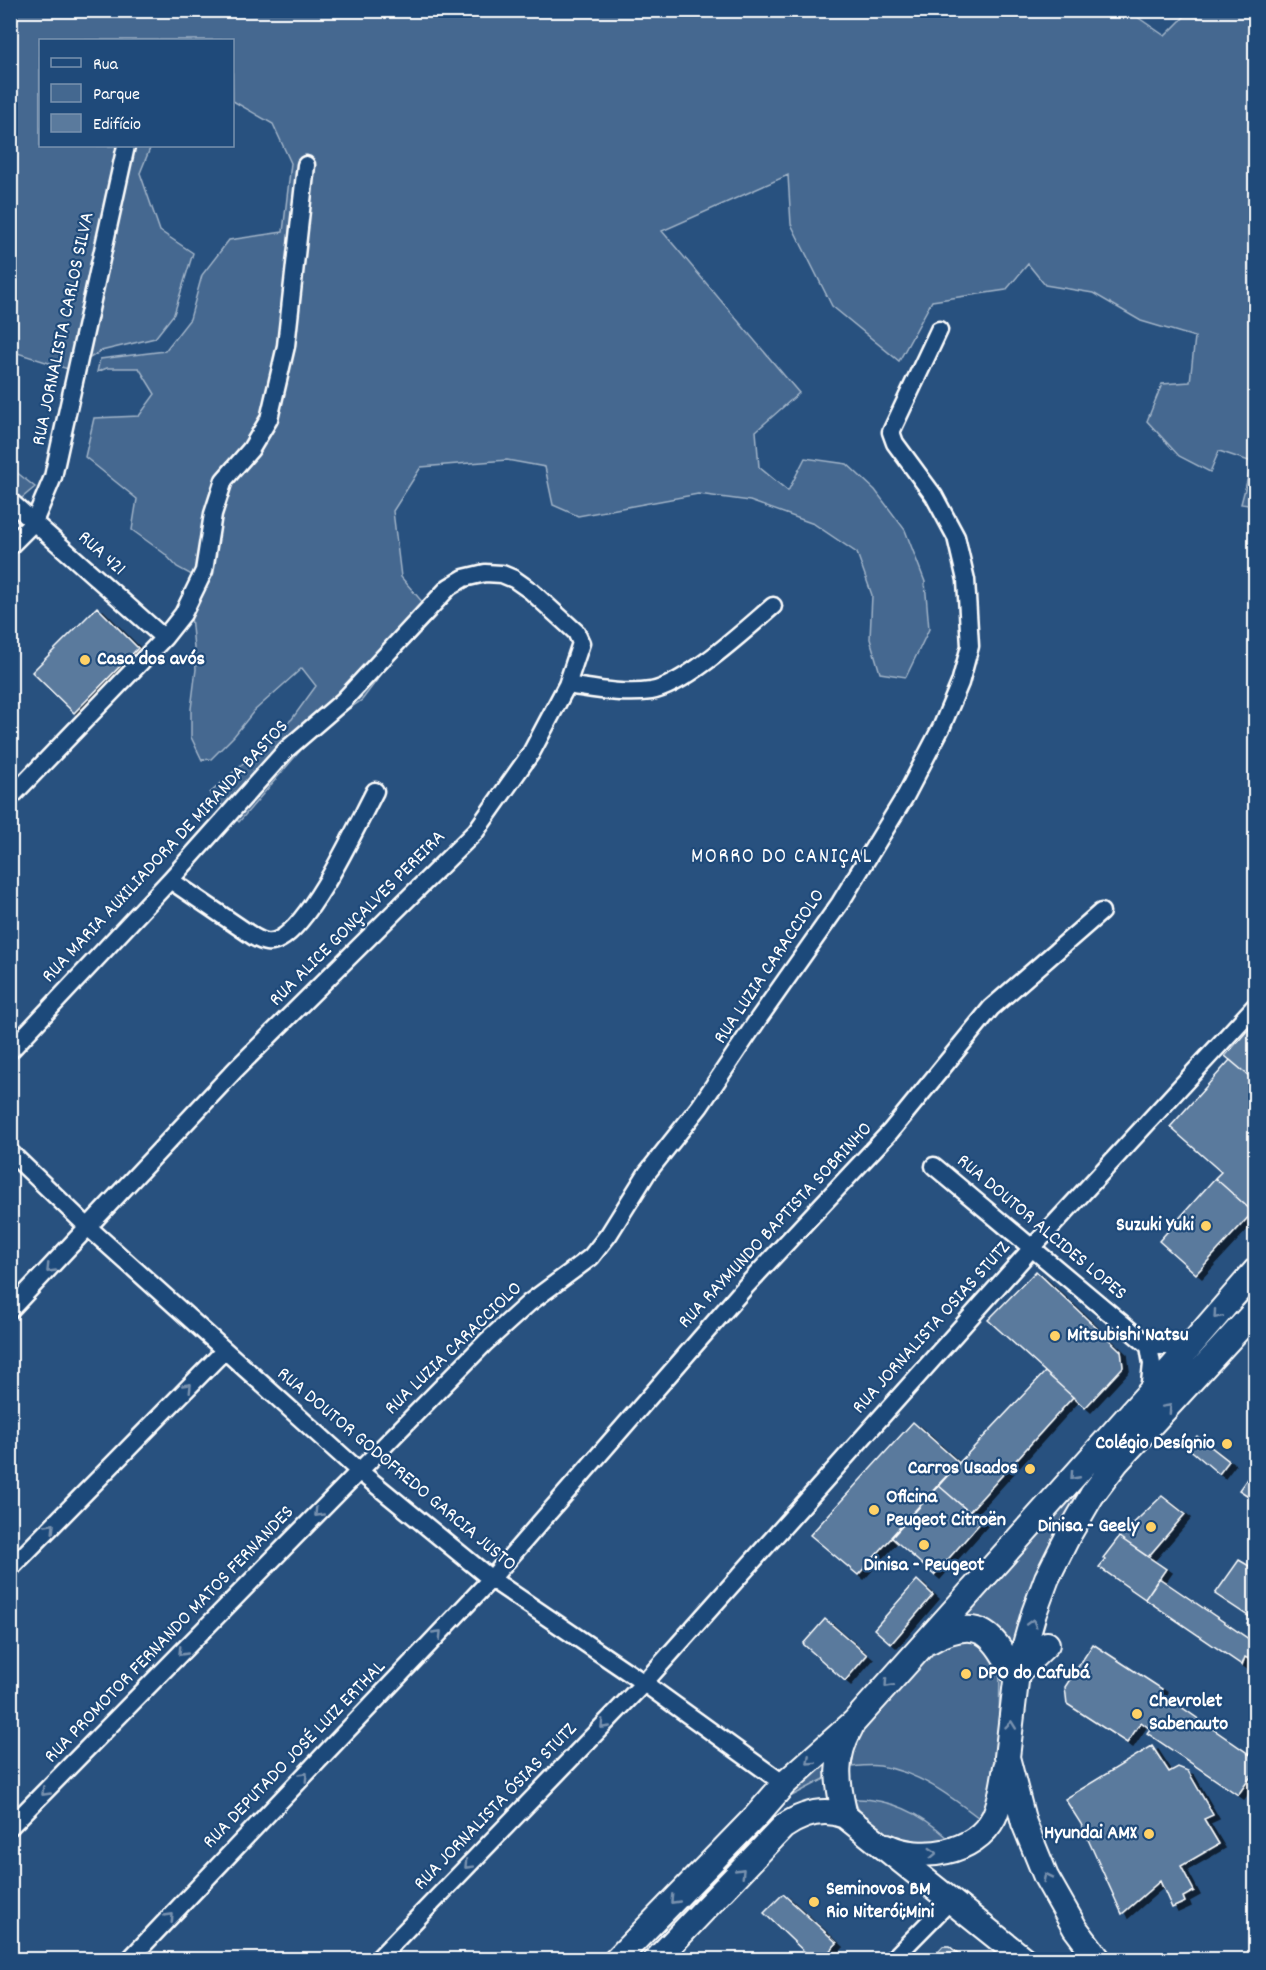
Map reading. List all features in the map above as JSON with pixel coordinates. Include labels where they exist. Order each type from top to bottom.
[{"type":"main road","points":[[616,1959],[756,1816],[784,1784],[854,1722],[1256,1270]]},
{"type":"main road","points":[[877,1841],[896,1850],[916,1854],[943,1853],[965,1845],[993,1819],[1001,1795],[1016,1676],[1034,1613],[1047,1578],[1068,1536],[1092,1495],[1116,1463],[1256,1310]]},
{"type":"main road","points":[[922,1646],[953,1630],[968,1629],[983,1633],[993,1639],[1004,1652],[1016,1676]]},
{"type":"main road","points":[[1016,1676],[1047,1644]]},
{"type":"main road","points":[[845,1816],[838,1782],[838,1764],[844,1738],[854,1722]]},
{"type":"main road","points":[[1007,1757],[1024,1823],[1046,1877],[1075,1928],[1099,1959]]},
{"type":"main road","points":[[656,1959],[783,1827],[796,1818],[825,1811],[845,1816],[1025,1959]]},
{"type":"street","name":"RUA JORNALISTA CARLOS SILVA","points":[[10,546],[34,522],[47,494],[60,447],[126,147]]},
{"type":"street","points":[[10,798],[165,638],[183,614],[204,571],[213,514],[224,480],[251,449],[269,419],[286,346],[306,165]]},
{"type":"street","name":"RUA LUZIA CARACCIOLO","points":[[359,1471],[509,1320],[591,1257],[609,1234],[647,1173],[700,1106],[840,903],[906,795],[942,726],[960,684],[970,646],[966,580],[956,537],[934,496],[895,443],[891,432],[939,330]]},
{"type":"street","name":"RUA 421","points":[[10,501],[165,638]]},
{"type":"street","name":"RUA MARIA AUXILIADORA DE MIRANDA BASTOS","points":[[10,1051],[170,880],[287,749],[344,700],[449,587],[464,578],[485,573],[502,574],[514,579],[552,608]]},
{"type":"street","points":[[567,685],[624,692],[653,690],[675,682],[719,651],[772,606]]},
{"type":"street","name":"RUA ALICE GONÇALVES PEREIRA","points":[[10,1310],[236,1070],[476,831],[531,753],[567,685],[581,643],[576,632],[552,608]]},
{"type":"street","points":[[170,880],[262,942],[270,943],[279,940],[302,920],[329,876],[375,791]]},
{"type":"street","name":"RUA RAYMUNDO BAPTISTA SOBRINHO","points":[[491,1579],[746,1286],[890,1132],[991,1008],[1101,912]]},
{"type":"street","name":"RUA JORNALISTA OSIAS STUTZ","points":[[644,1683],[1032,1248],[1256,1005]]},
{"type":"street","name":"RUA DOUTOR GODOFREDO GARCIA JUSTO","points":[[10,1152],[89,1228],[359,1471],[491,1579],[644,1683],[784,1784]]},
{"type":"street","name":"RUA DOUTOR ALCIDES LOPES","points":[[934,1166],[1149,1346]]},
{"type":"street","points":[[1149,1392],[1152,1364],[1149,1346],[1175,1346],[1195,1340]]},
{"type":"street","points":[[10,1569],[224,1351]]},
{"type":"street","name":"RUA PROMOTOR FERNANDO MATOS FERNANDES","points":[[10,1827],[359,1471]]},
{"type":"street","name":"RUA DEPUTADO JOSÉ LUIZ ERTHAL","points":[[129,1959],[491,1579]]},
{"type":"street","name":"RUA JORNALISTA ÓSIAS STUTZ","points":[[377,1959],[644,1683]]},
{"type":"street","points":[[892,1959],[950,1901]]},
{"type":"green space","points":[[1127,10],[1165,36],[1190,11],[1255,11],[1255,506],[1241,504],[1252,462],[1219,451],[1210,472],[1179,456],[1147,421],[1162,384],[1190,382],[1195,337],[1141,321],[1093,293],[1045,285],[1028,264],[1006,290],[932,301],[899,361],[832,306],[791,224],[788,175],[662,231],[799,393],[756,431],[759,467],[788,491],[805,458],[847,464],[875,490],[905,530],[925,582],[929,629],[906,677],[880,673],[870,639],[872,595],[857,553],[814,524],[750,501],[698,494],[578,516],[553,505],[545,467],[507,460],[421,467],[393,511],[401,577],[435,617],[383,672],[362,700],[318,730],[239,822],[210,793],[292,719],[316,686],[302,668],[254,711],[211,759],[202,760],[191,737],[191,709],[196,669],[191,616],[202,593],[192,575],[177,567],[165,554],[132,530],[137,499],[85,457],[94,418],[139,416],[155,394],[139,368],[107,368],[97,372],[100,359],[165,351],[190,319],[202,275],[229,240],[283,232],[291,163],[273,124],[234,102],[234,39],[39,39],[39,147],[151,147],[140,173],[160,231],[193,253],[174,314],[155,338],[101,351],[71,370],[11,351],[11,11]]},
{"type":"green space","points":[[10,467],[35,487],[11,507],[10,507]]},
{"type":"green space","points":[[1111,1449],[1060,1529],[1033,1580],[1013,1645],[994,1629],[981,1623],[957,1618]]},
{"type":"green space","points":[[967,1639],[986,1645],[1000,1668],[999,1729],[992,1789],[979,1818],[945,1793],[907,1773],[880,1766],[852,1767],[854,1748],[862,1732],[934,1650]]},
{"type":"green space","points":[[829,1750],[828,1777],[788,1798]]},
{"type":"green space","points":[[854,1799],[881,1801],[905,1809],[928,1822],[948,1838],[915,1843],[883,1834],[865,1820]]},
{"type":"building","name":"Casa dos avós","points":[[97,607],[138,648],[74,713],[32,672]]},
{"type":"building","points":[[1256,1021],[1256,1082],[1225,1056]]},
{"type":"building","points":[[1230,1060],[1256,1082],[1256,1209],[1253,1212],[1215,1178],[1221,1172],[1170,1127]]},
{"type":"building","name":"Suzuki Yuki","points":[[1215,1178],[1253,1212],[1196,1274],[1159,1241]]},
{"type":"building","name":"Mitsubishi Natsu","points":[[1036,1271],[1121,1351],[1123,1367],[1085,1408],[988,1320]]},
{"type":"building","points":[[1045,1372],[1073,1397],[969,1512],[938,1485]]},
{"type":"building","name":"Oficina Peugeot Citroën","points":[[913,1422],[959,1463],[858,1575],[810,1535]]},
{"type":"building","points":[[1197,1436],[1229,1461],[1219,1474],[1187,1447]]},
{"type":"building","points":[[1249,1476],[1256,1480],[1256,1501],[1239,1490]]},
{"type":"building","points":[[938,1485],[981,1522],[934,1575],[891,1537]]},
{"type":"building","name":"Dinisa - Geely","points":[[1162,1496],[1185,1514],[1148,1557],[1119,1537]]},
{"type":"building","points":[[1119,1537],[1166,1569],[1145,1599],[1099,1567]]},
{"type":"building","points":[[1239,1560],[1256,1570],[1256,1629],[1247,1623],[1251,1618],[1215,1594]]},
{"type":"building","points":[[1159,1578],[1256,1644],[1256,1655],[1253,1661],[1245,1657],[1242,1665],[1145,1599]]},
{"type":"building","points":[[917,1580],[933,1595],[891,1644],[874,1629]]},
{"type":"building","points":[[825,1619],[867,1655],[845,1681],[803,1644]]},
{"type":"building","name":"Chevrolet Sabenauto","points":[[1093,1644],[1162,1689],[1156,1700],[1166,1707],[1171,1700],[1256,1759],[1256,1769],[1238,1795],[1147,1733],[1150,1729],[1141,1722],[1127,1743],[1067,1704],[1065,1687]]},
{"type":"building","points":[[1256,1655],[1256,1674],[1250,1670]]},
{"type":"building","name":"Hyundai AMX","points":[[1152,1746],[1169,1772],[1178,1767],[1188,1771],[1213,1815],[1204,1819],[1219,1844],[1181,1866],[1194,1891],[1183,1897],[1185,1902],[1172,1908],[1160,1881],[1122,1914],[1081,1824],[1065,1799]]},
{"type":"building","points":[[783,1894],[837,1943],[821,1960],[813,1960],[764,1913]]},
{"type":"building","points":[[943,1946],[949,1946],[966,1960],[930,1960]]},
{"type":"place","name":"Casa dos avós","points":[[85,660]]},
{"type":"place","name":"Suzuki Yuki","points":[[1206,1226]]},
{"type":"place","name":"Mitsubishi Natsu","points":[[1055,1336]]},
{"type":"place","name":"Colégio Desígnio","points":[[1227,1444]]},
{"type":"place","name":"Carros Usados","points":[[1030,1469]]},
{"type":"place","name":"Oficina Peugeot Citroën","points":[[874,1510]]},
{"type":"place","name":"Dinisa - Geely","points":[[1151,1527]]},
{"type":"place","name":"Dinisa - Peugeot","points":[[924,1545]]},
{"type":"place","name":"DPO do Cafubá","points":[[966,1674]]},
{"type":"place","name":"Chevrolet Sabenauto","points":[[1137,1714]]},
{"type":"place","name":"Hyundai AMX","points":[[1149,1834]]},
{"type":"place","name":"Seminovos BM Rio Niterói;Mini","points":[[814,1902]]},
{"type":"district","name":"MORRO DO CANIÇAL","points":[[782,858]]}]
